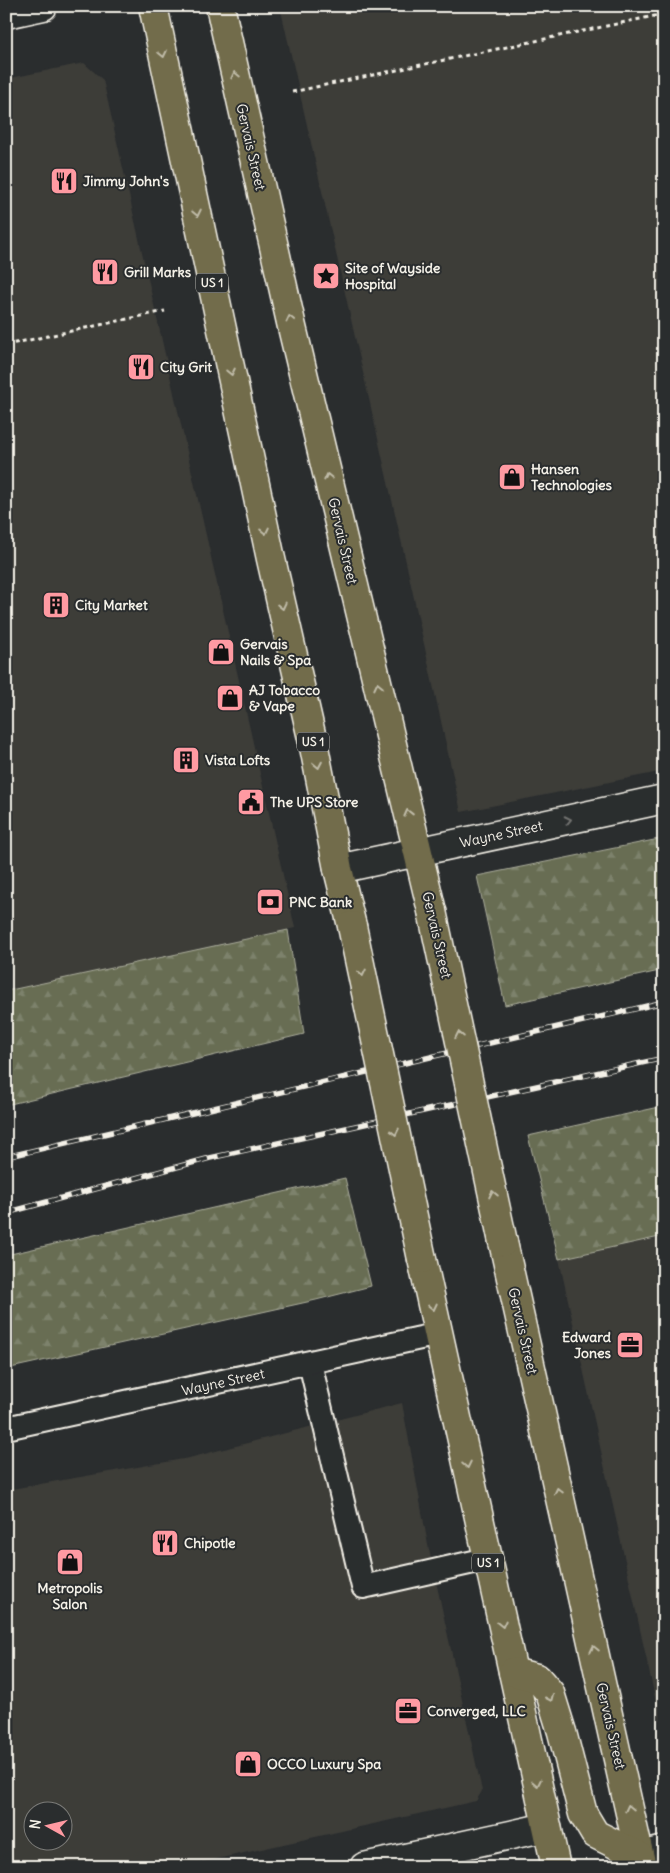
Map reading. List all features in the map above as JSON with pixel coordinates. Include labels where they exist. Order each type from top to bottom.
[{"type":"main road","name":"US 1","points":[[153,6],[271,559],[314,747],[338,869],[352,926],[422,1259],[556,1867]]},
{"type":"main road","name":"Gervais Street","points":[[220,6],[292,327],[432,911],[503,1242],[648,1857]]},
{"type":"main road","points":[[513,1672],[537,1678],[550,1693],[583,1814],[596,1834],[648,1857]]},
{"type":"street","points":[[6,14],[43,6]]},
{"type":"street","name":"Wayne Street","points":[[338,869],[664,799]]},
{"type":"street","points":[[364,1867],[547,1827]]},
{"type":"lane","name":"Wayne Street","points":[[6,1428],[439,1334]]},
{"type":"lane","points":[[310,1363],[363,1587],[488,1559]]},
{"type":"path","points":[[292,92],[664,14]]},
{"type":"path","points":[[6,345],[165,311]]},
{"type":"shaded area","points":[[280,6],[664,6],[664,771],[461,812]]},
{"type":"shaded area","points":[[84,63],[103,80],[295,928],[6,991],[6,79]]},
{"type":"shaded area","points":[[664,1236],[664,1739],[559,1259]]},
{"type":"shaded area","points":[[402,1403],[428,1545],[482,1791],[476,1801],[181,1867],[6,1867],[6,1490],[189,1458]]},
{"type":"green space","points":[[664,838],[664,970],[505,1005],[477,876]]},
{"type":"green space","points":[[288,930],[304,1034],[6,1105],[6,991]]},
{"type":"green space","points":[[664,1106],[664,1236],[559,1259],[528,1136]]},
{"type":"green space","points":[[345,1178],[371,1286],[6,1369],[6,1255]]},
{"type":"railway","points":[[6,1157],[664,1002]]},
{"type":"railway","points":[[6,1213],[210,1158],[664,1058]]},
{"type":"place","name":"Jimmy John's","points":[[64,181]]},
{"type":"place","name":"Grill Marks","points":[[105,272]]},
{"type":"place","name":"Site of Wayside Hospital","points":[[326,276]]},
{"type":"place","name":"City Grit","points":[[141,367]]},
{"type":"place","name":"Hansen Technologies","points":[[512,477]]},
{"type":"place","name":"City Market","points":[[56,605]]},
{"type":"place","name":"Gervais Nails & Spa","points":[[221,652]]},
{"type":"place","name":"AJ Tobacco & Vape","points":[[230,698]]},
{"type":"place","name":"Vista Lofts","points":[[186,760]]},
{"type":"place","name":"The UPS Store","points":[[251,802]]},
{"type":"place","name":"PNC Bank","points":[[270,902]]},
{"type":"place","name":"Edward Jones","points":[[630,1345]]},
{"type":"place","name":"Chipotle","points":[[165,1543]]},
{"type":"place","name":"Metropolis Salon","points":[[70,1562]]},
{"type":"place","name":"Converged, LLC","points":[[408,1711]]},
{"type":"place","name":"OCCO Luxury Spa","points":[[248,1764]]}]
